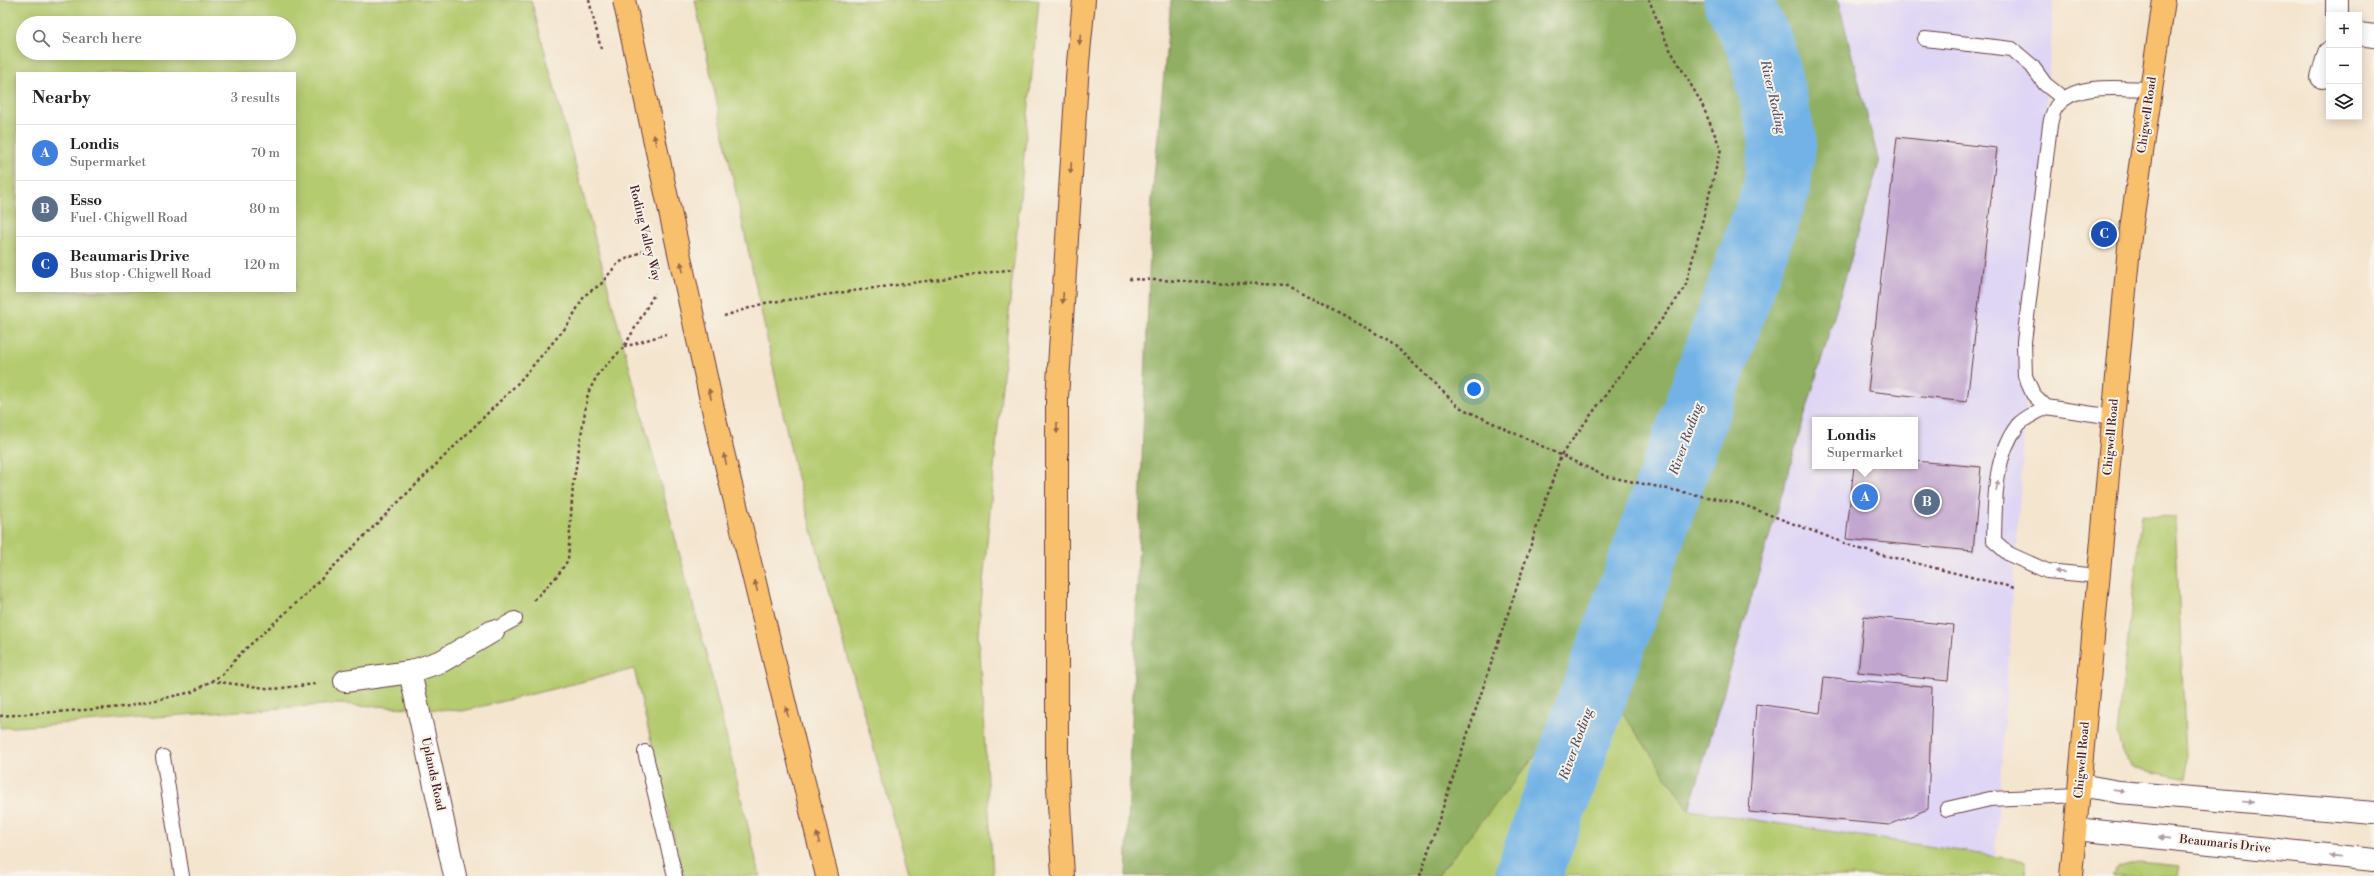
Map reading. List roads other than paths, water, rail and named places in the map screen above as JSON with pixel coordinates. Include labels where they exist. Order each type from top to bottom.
[{"type":"main road","points":[[624,0],[718,432],[827,876]]},
{"type":"main road","points":[[1063,876],[1057,768],[1057,399],[1078,63],[1084,0]]},
{"type":"main road","name":"Chigwell Road","points":[[2071,876],[2130,236],[2164,0]]},
{"type":"street","points":[[2337,0],[2337,12]]},
{"type":"street","points":[[2362,34],[2374,36]]},
{"type":"street","points":[[2322,77],[2326,63]]},
{"type":"street","points":[[345,680],[410,672],[442,661],[493,631]]},
{"type":"street","name":"Uplands Road","points":[[410,672],[455,876]]},
{"type":"street","points":[[2080,790],[2374,813]]},
{"type":"street","name":"Beaumaris Drive","points":[[2076,829],[2374,860]]},
{"type":"lane","points":[[1925,39],[2012,49],[2032,66],[2045,84],[2064,99]]},
{"type":"lane","points":[[2113,418],[2046,407],[2033,394],[2025,376],[2024,342],[2050,125],[2055,108],[2064,99],[2094,89],[2151,88]]},
{"type":"lane","points":[[2046,407],[2018,424],[2003,455],[1995,493],[1994,541],[2009,554],[2046,571],[2099,576]]},
{"type":"lane","points":[[493,631],[515,619]]},
{"type":"lane","points":[[645,752],[676,876]]},
{"type":"lane","points":[[163,757],[182,876]]},
{"type":"lane","points":[[1947,809],[1990,799],[2080,790]]},
{"type":"waterway","name":"River Roding","points":[[1528,876],[1776,190],[1783,141],[1761,47],[1737,0]]},
{"type":"place","name":"Beaumaris Drive","points":[[2104,234]]},
{"type":"place","name":"Londis","points":[[1865,497]]},
{"type":"place","name":"Esso","points":[[1927,502]]}]
